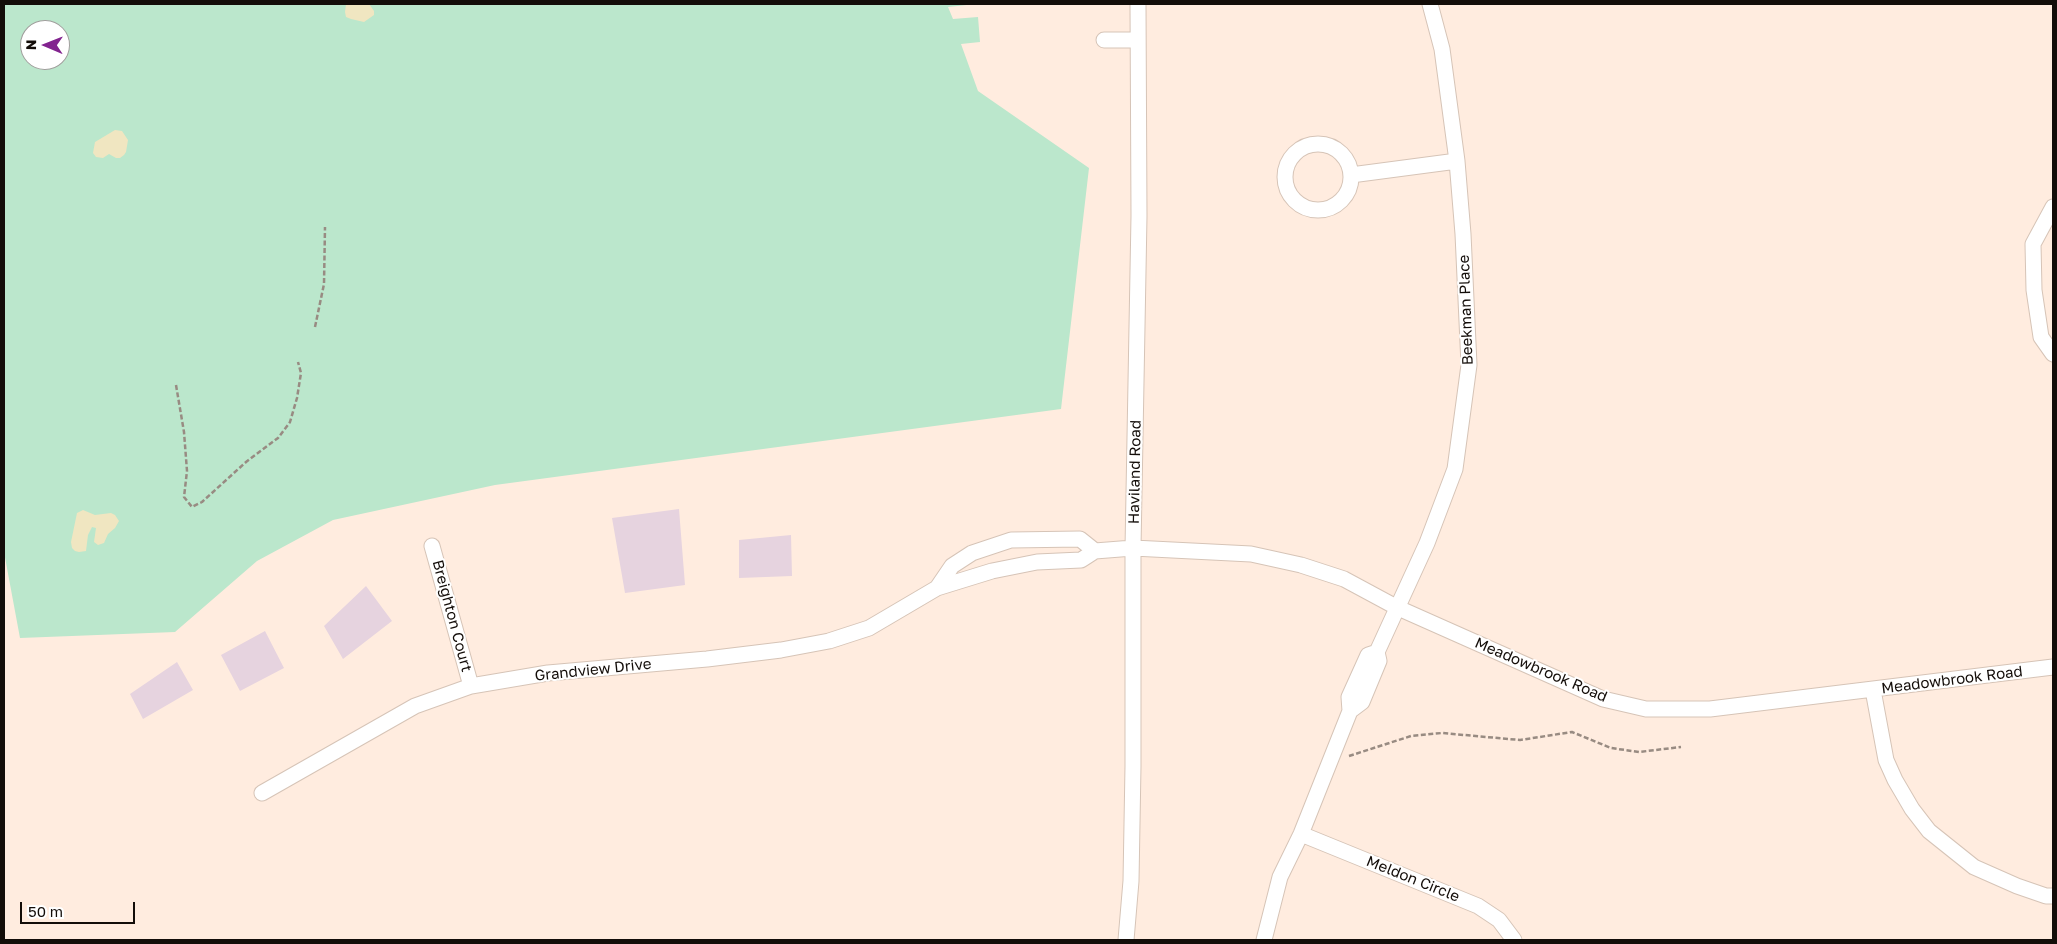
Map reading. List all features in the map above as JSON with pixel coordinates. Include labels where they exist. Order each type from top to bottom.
[{"type":"street","name":"Haviland Road","points":[[1126,940],[1131,881],[1133,785],[1133,548],[1139,216],[1138,4]]},
{"type":"street","name":"Beekman Place","points":[[1396,607],[1427,543],[1454,469],[1469,365],[1463,234],[1456,162],[1442,49],[1430,4]]},
{"type":"street","points":[[1104,40],[1138,40]]},
{"type":"street","points":[[1316,144],[1329,146],[1340,152],[1348,162],[1351,175],[1350,188],[1344,199],[1333,207],[1321,210],[1308,209],[1297,202],[1289,192],[1286,180],[1287,167],[1293,156],[1304,148],[1316,144]]},
{"type":"street","points":[[1351,175],[1456,162]]},
{"type":"street","points":[[2053,207],[2033,244],[2034,290],[2041,337],[2053,354]]},
{"type":"street","name":"Grandview Drive","points":[[262,793],[415,706],[471,686],[548,673],[761,653],[829,641],[869,628],[937,588],[992,572],[1037,562],[1081,560],[1095,551],[1080,539],[1011,540],[972,553],[952,566],[937,588]]},
{"type":"street","name":"Breighton Court","points":[[432,546],[471,686]]},
{"type":"street","name":"Meadowbrook Road","points":[[1095,551],[1133,548],[1251,554],[1301,565],[1344,580],[1396,607],[1603,699],[1646,710],[1710,709],[2053,668]]},
{"type":"street","points":[[1264,940],[1280,877],[1301,834],[1350,711],[1362,702],[1379,661],[1377,652],[1396,607]]},
{"type":"street","points":[[1873,690],[1886,760],[1904,794],[1929,831],[1974,867],[2017,886],[2046,896],[2053,896]]},
{"type":"street","name":"Meldon Circle","points":[[1301,834],[1478,906],[1499,920],[1514,940]]},
{"type":"path","points":[[315,327],[324,284],[325,228]]},
{"type":"path","points":[[176,385],[184,432],[186,472],[184,498],[192,507],[202,502],[246,462],[278,438],[290,422],[301,374],[298,362]]},
{"type":"path","points":[[1347,757],[1411,736],[1442,733],[1520,740],[1572,732],[1611,748],[1639,752],[1681,747]]},
{"type":"green space","points":[[4,4],[976,4],[948,7],[953,19],[978,17],[980,42],[961,44],[978,91],[1089,168],[1061,409],[495,485],[333,520],[257,561],[175,632],[20,638],[4,552]]},
{"type":"sand","points":[[346,4],[369,4],[374,11],[374,15],[364,22],[351,19],[346,17]]},
{"type":"sand","points":[[115,130],[122,131],[128,140],[124,155],[120,158],[109,154],[103,158],[96,157],[93,153],[95,142]]},
{"type":"sand","points":[[83,510],[95,515],[111,513],[119,521],[108,534],[104,543],[98,545],[94,542],[96,528],[92,527],[88,535],[86,551],[79,552],[72,548],[71,542],[77,513]]},
{"type":"building","points":[[679,509],[685,585],[625,593],[612,518]]},
{"type":"building","points":[[791,535],[792,576],[739,578],[739,540]]},
{"type":"building","points":[[366,586],[392,621],[343,659],[324,626]]},
{"type":"building","points":[[265,631],[284,668],[240,691],[221,655]]},
{"type":"building","points":[[177,662],[193,690],[143,719],[130,694]]}]
